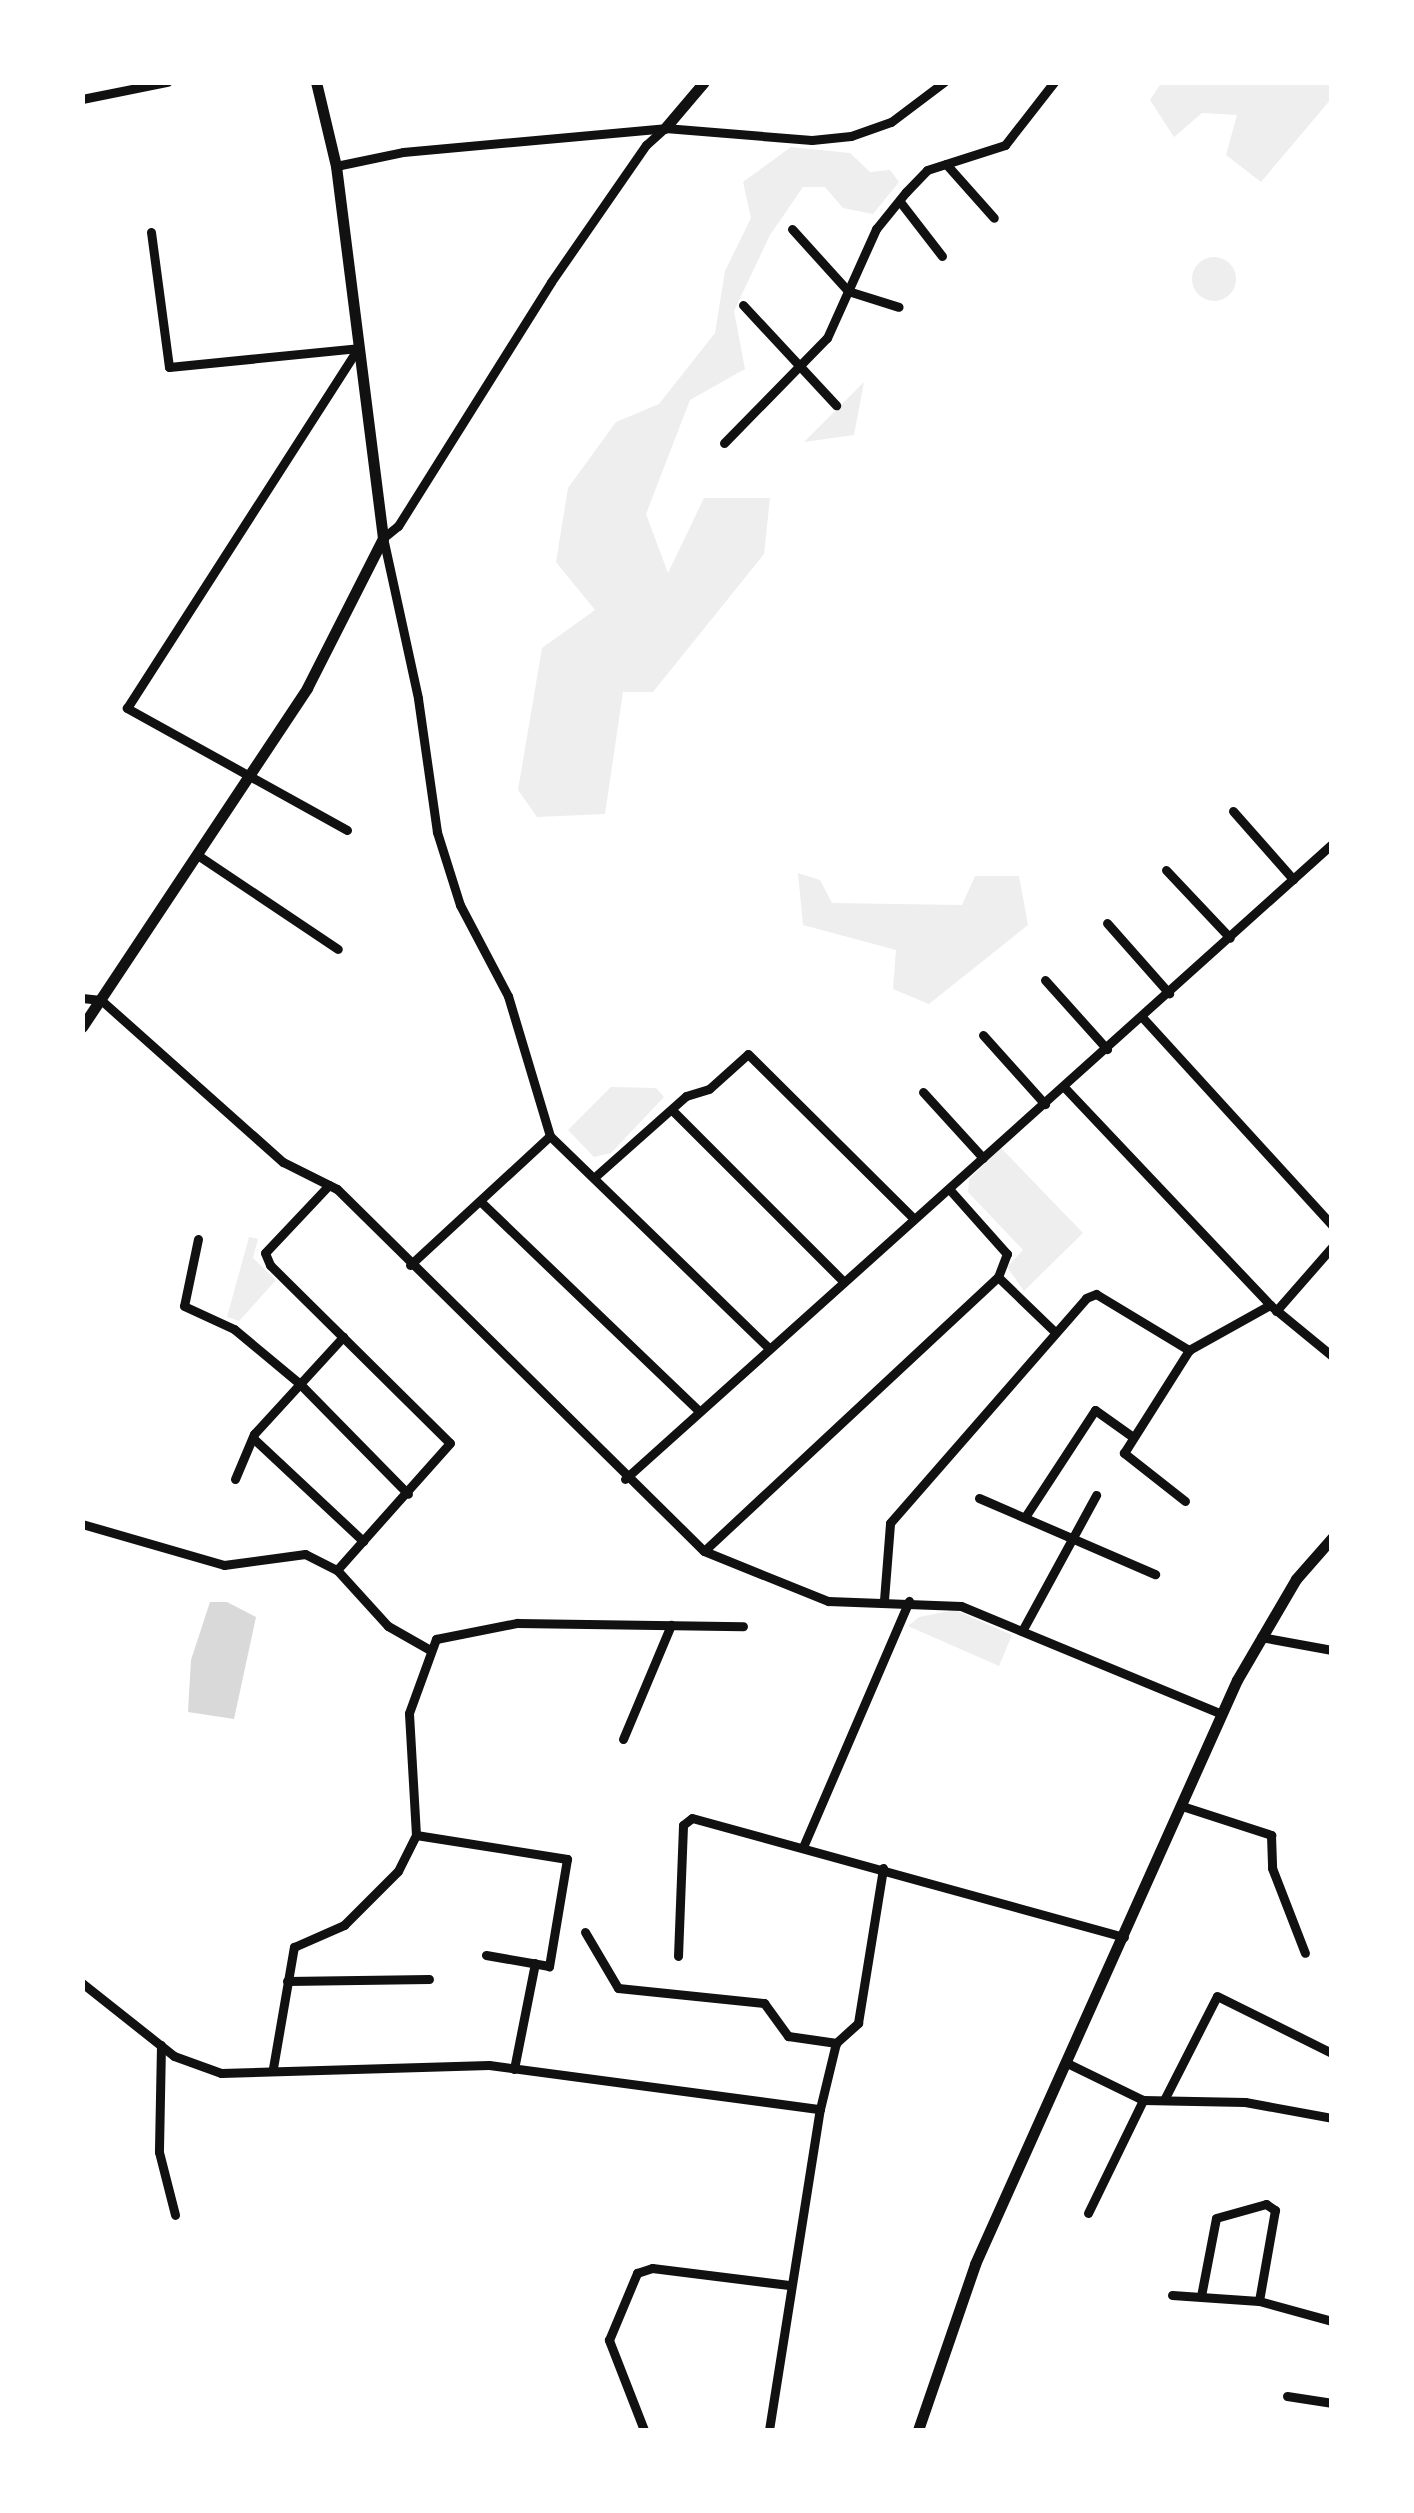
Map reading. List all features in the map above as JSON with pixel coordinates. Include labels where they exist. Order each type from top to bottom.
[{"type":"street","points":[[82,99],[168,82]]},
{"type":"street","points":[[316,82],[336,166],[383,538],[418,698],[437,832],[460,905],[508,996],[550,1136],[597,1175],[769,1348]]},
{"type":"street","points":[[82,1027],[199,856],[337,635],[383,538],[398,526],[646,144],[666,128],[704,82]]},
{"type":"street","points":[[336,166],[403,152],[666,128],[812,140],[851,136],[891,122],[944,82]]},
{"type":"street","points":[[724,443],[827,338],[876,229],[928,170],[1004,145],[1054,82]]},
{"type":"street","points":[[946,164],[994,218]]},
{"type":"street","points":[[902,203],[942,256]]},
{"type":"street","points":[[792,229],[848,291],[898,307]]},
{"type":"street","points":[[151,232],[169,367],[358,348]]},
{"type":"street","points":[[743,305],[836,404]]},
{"type":"street","points":[[348,830],[128,708],[358,348]]},
{"type":"street","points":[[1233,811],[1293,879]]},
{"type":"street","points":[[625,1479],[914,1218],[1065,1088],[1332,844]]},
{"type":"street","points":[[199,856],[338,948]]},
{"type":"street","points":[[1166,870],[1230,938]]},
{"type":"street","points":[[1106,922],[1168,993]]},
{"type":"street","points":[[1045,980],[1107,1049]]},
{"type":"street","points":[[82,998],[101,1000],[283,1162],[329,1185],[625,1479],[704,1551],[828,1602],[884,1600],[962,1606],[1222,1714]]},
{"type":"street","points":[[1142,1017],[1332,1226]]},
{"type":"street","points":[[983,1035],[1045,1104]]},
{"type":"street","points":[[597,1175],[686,1096],[709,1089],[748,1054],[914,1218]]},
{"type":"street","points":[[1065,1088],[1273,1308],[1332,1356]]},
{"type":"street","points":[[923,1092],[983,1158]]},
{"type":"street","points":[[672,1110],[844,1282]]},
{"type":"street","points":[[410,1265],[550,1136]]},
{"type":"street","points":[[329,1185],[265,1253],[450,1443],[336,1570]]},
{"type":"street","points":[[704,1551],[998,1277],[1007,1254],[948,1190]]},
{"type":"street","points":[[480,1201],[699,1412]]},
{"type":"street","points":[[198,1239],[184,1306],[234,1330],[300,1384],[408,1494]]},
{"type":"street","points":[[1185,1501],[1124,1452],[1189,1350],[1273,1308],[1332,1246]]},
{"type":"street","points":[[998,1277],[1056,1332]]},
{"type":"street","points":[[884,1600],[890,1523],[1056,1332],[1096,1294],[1189,1350]]},
{"type":"street","points":[[235,1479],[253,1438],[343,1337]]},
{"type":"street","points":[[1025,1516],[1096,1410],[1134,1437]]},
{"type":"street","points":[[253,1438],[363,1542]]},
{"type":"street","points":[[1022,1631],[1096,1495]]},
{"type":"street","points":[[978,1498],[1072,1535],[1155,1574]]},
{"type":"street","points":[[82,1524],[224,1565],[305,1554],[336,1570],[388,1626],[430,1650]]},
{"type":"street","points":[[918,2430],[975,2264],[1222,1714],[1260,1636],[1296,1579],[1332,1538]]},
{"type":"street","points":[[803,1847],[909,1601]]},
{"type":"street","points":[[273,2068],[294,1947],[344,1925],[398,1870],[416,1835],[408,1712],[436,1639],[518,1623],[744,1626]]},
{"type":"street","points":[[623,1738],[671,1625]]},
{"type":"street","points":[[1260,1636],[1332,1650]]},
{"type":"street","points":[[1182,1806],[1271,1835],[1272,1868],[1304,1953]]},
{"type":"street","points":[[678,1956],[684,1824],[692,1818],[1124,1936]]},
{"type":"street","points":[[416,1835],[566,1859],[549,1966],[486,1956]]},
{"type":"street","points":[[770,2430],[789,2285],[820,2109],[836,2043],[858,2023],[883,1868]]},
{"type":"street","points":[[585,1932],[618,1988],[764,2003],[788,2036],[836,2043]]},
{"type":"street","points":[[514,2069],[535,1963]]},
{"type":"street","points":[[286,1982],[429,1979]]},
{"type":"street","points":[[82,1983],[160,2045],[221,2073],[273,2068],[514,2069],[820,2109]]},
{"type":"street","points":[[1165,2098],[1217,1996],[1332,2053]]},
{"type":"street","points":[[160,2045],[159,2152],[176,2216]]},
{"type":"street","points":[[1066,2063],[1143,2100],[1245,2102],[1332,2118]]},
{"type":"street","points":[[1088,2213],[1143,2100]]},
{"type":"street","points":[[1201,2296],[1216,2218],[1266,2204],[1276,2210],[1259,2301]]},
{"type":"street","points":[[644,2430],[609,2340],[637,2273],[652,2268],[789,2285]]},
{"type":"street","points":[[1172,2295],[1259,2301],[1332,2321]]},
{"type":"street","points":[[1287,2396],[1332,2403]]},
{"type":"shaded area","points":[[1162,82],[1331,83],[1331,99],[1261,182],[1226,155],[1237,115],[1202,113],[1174,137],[1150,100]]},
{"type":"shaded area","points":[[791,147],[850,153],[870,172],[890,170],[899,182],[873,214],[843,208],[825,187],[803,187],[770,235],[734,311],[745,369],[690,400],[646,514],[668,573],[704,498],[770,498],[764,554],[653,692],[623,692],[605,814],[537,817],[518,790],[542,648],[595,610],[556,562],[568,488],[616,422],[659,404],[715,333],[725,271],[751,218],[743,182]]},
{"type":"shaded area","points":[[1214,257],[1229,264],[1236,279],[1229,294],[1214,301],[1199,294],[1192,279],[1199,264]]},
{"type":"shaded area","points":[[864,382],[854,435],[804,442]]},
{"type":"shaded area","points":[[798,873],[820,880],[832,903],[962,905],[975,876],[1019,876],[1028,925],[929,1004],[893,989],[896,950],[803,925]]},
{"type":"shaded area","points":[[611,1087],[656,1088],[664,1097],[611,1153],[594,1157],[568,1130]]},
{"type":"shaded area","points":[[1001,1148],[1083,1233],[1024,1291],[1007,1267],[1023,1250],[968,1192],[969,1179]]},
{"type":"shaded area","points":[[249,1237],[258,1239],[253,1258],[276,1280],[239,1321],[227,1317]]},
{"type":"shaded area","points":[[210,1602],[227,1602],[256,1617],[234,1719],[188,1712],[191,1660]]},
{"type":"shaded area","points":[[955,1610],[1012,1635],[999,1666],[908,1626],[919,1617]]}]
